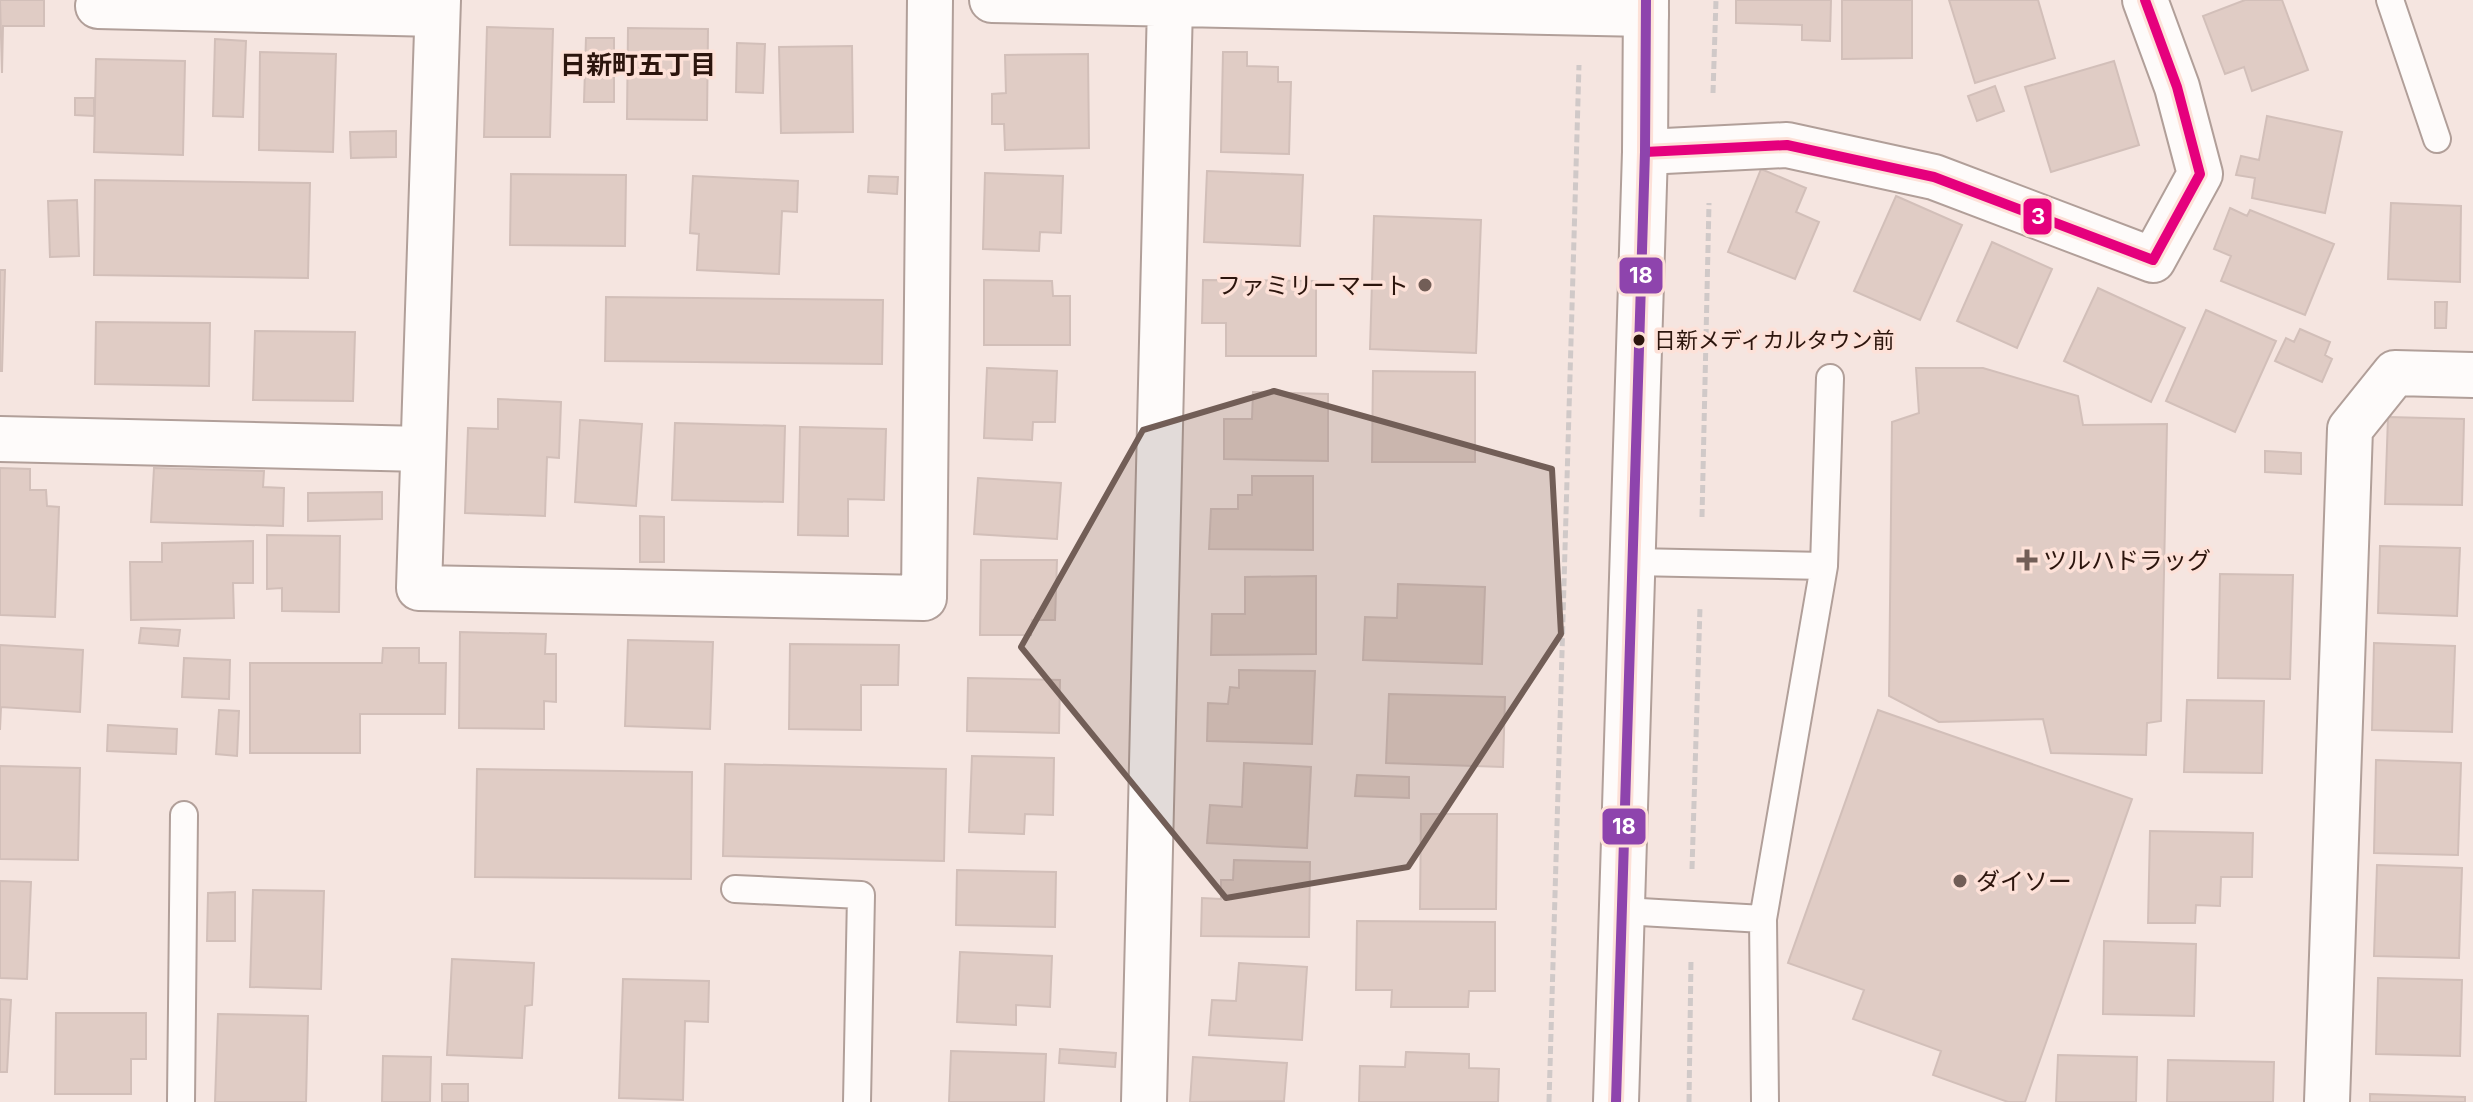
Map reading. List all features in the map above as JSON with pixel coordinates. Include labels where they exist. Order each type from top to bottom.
[{"type":"street","points":[[98,6],[437,7],[419,588],[924,598],[930,0]]},
{"type":"street","points":[[992,0],[1580,12],[1646,7],[1645,152],[1616,1102]]},
{"type":"street","points":[[1645,152],[1787,145],[1934,177],[2153,260],[2200,174],[2177,87],[2145,0]]},
{"type":"street","points":[[1144,1102],[1170,4]]},
{"type":"street","points":[[2327,1102],[2350,429],[2395,373],[2473,375]]},
{"type":"street","points":[[0,439],[423,449]]},
{"type":"lane","points":[[2390,0],[2437,139]]},
{"type":"lane","points":[[1765,1102],[1763,919],[1824,566],[1830,378]]},
{"type":"lane","points":[[1633,562],[1824,566]]},
{"type":"lane","points":[[181,1102],[184,815]]},
{"type":"lane","points":[[735,889],[861,895],[857,1102]]},
{"type":"lane","points":[[1623,911],[1763,919]]},
{"type":"path","points":[[1549,1102],[1580,12]]},
{"type":"highlighted area","points":[[1274,391],[1552,469],[1561,634],[1408,867],[1226,898],[1021,647],[1143,430]]},
{"type":"building","points":[[0,0],[44,0],[44,26],[3,26],[2,73]]},
{"type":"building","points":[[1736,0],[1831,0],[1830,41],[1802,40],[1802,25],[1736,23]]},
{"type":"building","points":[[1842,0],[1912,0],[1912,58],[1842,59]]},
{"type":"building","points":[[1949,0],[2038,0],[2055,58],[1975,83]]},
{"type":"building","points":[[2245,0],[2282,0],[2308,70],[2252,91],[2244,67],[2225,74],[2203,16]]},
{"type":"building","points":[[487,27],[553,29],[550,137],[484,137]]},
{"type":"building","points":[[628,28],[708,29],[707,120],[627,119]]},
{"type":"building","points":[[586,38],[614,38],[614,102],[584,102]]},
{"type":"building","points":[[215,39],[246,41],[243,117],[213,116]]},
{"type":"building","points":[[737,43],[765,44],[763,93],[736,92]]},
{"type":"building","points":[[852,46],[853,132],[781,133],[779,47]]},
{"type":"building","points":[[260,52],[336,54],[333,152],[259,150]]},
{"type":"building","points":[[1223,52],[1247,52],[1247,66],[1278,67],[1278,82],[1291,82],[1289,154],[1221,152]]},
{"type":"building","points":[[1088,54],[1089,148],[1005,150],[1004,124],[992,124],[992,94],[1006,93],[1005,55]]},
{"type":"building","points":[[96,59],[185,61],[183,155],[94,152]]},
{"type":"building","points":[[2114,61],[2139,145],[2051,172],[2025,87]]},
{"type":"building","points":[[1995,86],[2004,111],[1977,121],[1968,96]]},
{"type":"building","points":[[75,98],[94,98],[94,116],[75,115]]},
{"type":"building","points":[[2267,116],[2342,132],[2325,213],[2252,198],[2255,178],[2236,175],[2241,156],[2259,160]]},
{"type":"building","points":[[396,131],[396,157],[351,158],[350,132]]},
{"type":"building","points":[[1761,169],[1806,188],[1796,212],[1819,222],[1795,279],[1728,252]]},
{"type":"building","points":[[1207,171],[1303,175],[1300,246],[1204,242]]},
{"type":"building","points":[[985,173],[1063,176],[1061,233],[1040,232],[1039,251],[983,249]]},
{"type":"building","points":[[511,174],[626,175],[625,246],[510,245]]},
{"type":"building","points":[[693,176],[798,181],[797,212],[782,211],[779,274],[697,270],[699,234],[690,233]]},
{"type":"building","points":[[869,176],[898,177],[897,194],[868,192]]},
{"type":"building","points":[[95,180],[310,183],[308,278],[94,275]]},
{"type":"building","points":[[1896,196],[1962,225],[1920,320],[1854,291]]},
{"type":"building","points":[[77,200],[79,256],[50,257],[48,201]]},
{"type":"building","points":[[2391,203],[2461,206],[2460,282],[2388,279]]},
{"type":"building","points":[[2230,208],[2247,216],[2250,210],[2334,244],[2305,315],[2221,281],[2231,256],[2214,249]]},
{"type":"building","name":"ファミリーマート","points":[[1374,216],[1481,220],[1476,353],[1370,349]]},
{"type":"building","points":[[1992,242],[2052,269],[2017,348],[1957,321]]},
{"type":"building","points":[[0,270],[5,270],[2,371],[0,371]]},
{"type":"building","points":[[984,280],[1052,281],[1053,296],[1070,296],[1070,345],[984,345]]},
{"type":"building","points":[[1203,280],[1316,281],[1316,356],[1226,356],[1226,323],[1202,323]]},
{"type":"building","points":[[2098,288],[2185,328],[2151,402],[2064,361]]},
{"type":"building","points":[[606,297],[883,300],[882,364],[605,361]]},
{"type":"building","points":[[2435,302],[2447,302],[2446,328],[2435,328]]},
{"type":"building","points":[[2206,310],[2276,341],[2235,432],[2166,401]]},
{"type":"building","points":[[96,322],[210,323],[209,386],[95,384]]},
{"type":"building","points":[[2300,329],[2330,342],[2325,355],[2332,359],[2322,382],[2275,361],[2286,338],[2294,342]]},
{"type":"building","points":[[255,331],[355,332],[353,401],[253,400]]},
{"type":"building","points":[[987,368],[1057,371],[1055,422],[1033,422],[1032,440],[984,438]]},
{"type":"building","name":"ツルハドラッグ","points":[[1916,368],[1983,368],[2078,396],[2083,425],[2167,424],[2161,721],[2147,723],[2146,755],[2051,753],[2043,719],[1939,722],[1889,696],[1892,422],[1919,413]]},
{"type":"building","points":[[1373,371],[1475,372],[1475,462],[1372,462]]},
{"type":"building","points":[[1253,392],[1328,394],[1328,461],[1224,459],[1224,419],[1252,419]]},
{"type":"building","points":[[498,399],[561,402],[559,458],[547,457],[545,516],[465,513],[468,428],[498,429]]},
{"type":"building","points":[[2388,417],[2464,419],[2462,505],[2385,504]]},
{"type":"building","points":[[580,420],[642,424],[636,506],[575,502]]},
{"type":"building","points":[[675,423],[785,426],[783,502],[672,500]]},
{"type":"building","points":[[800,427],[886,429],[884,500],[848,499],[848,536],[798,535]]},
{"type":"building","points":[[2265,451],[2301,453],[2301,474],[2265,472]]},
{"type":"building","points":[[0,468],[30,469],[30,490],[46,490],[47,506],[59,507],[55,617],[0,615]]},
{"type":"building","points":[[154,468],[264,471],[263,487],[284,488],[283,526],[151,522]]},
{"type":"building","points":[[1252,476],[1313,476],[1313,550],[1209,549],[1211,509],[1238,509],[1238,495],[1252,495]]},
{"type":"building","points":[[978,478],[1061,483],[1057,539],[974,534]]},
{"type":"building","points":[[382,492],[382,519],[308,521],[308,493]]},
{"type":"building","points":[[640,516],[664,517],[664,562],[640,562]]},
{"type":"building","points":[[267,535],[340,536],[339,612],[282,611],[282,588],[267,589]]},
{"type":"building","points":[[253,541],[253,583],[233,583],[234,618],[131,620],[130,562],[162,562],[162,543]]},
{"type":"building","points":[[2380,546],[2460,548],[2457,616],[2378,613]]},
{"type":"building","points":[[981,560],[1057,560],[1055,620],[1032,620],[1031,635],[980,635]]},
{"type":"building","points":[[2220,574],[2293,575],[2290,679],[2218,678]]},
{"type":"building","points":[[1316,576],[1316,654],[1211,655],[1212,614],[1245,614],[1245,577]]},
{"type":"building","points":[[1398,584],[1485,587],[1482,664],[1363,660],[1365,617],[1397,618]]},
{"type":"building","points":[[141,628],[180,630],[178,646],[139,643]]},
{"type":"building","points":[[460,632],[546,634],[545,654],[556,654],[556,702],[544,701],[544,729],[459,728]]},
{"type":"building","points":[[628,640],[713,642],[710,729],[625,726]]},
{"type":"building","points":[[2374,643],[2455,646],[2452,732],[2372,730]]},
{"type":"building","points":[[790,644],[899,645],[898,685],[861,685],[861,730],[789,729]]},
{"type":"building","points":[[0,645],[83,650],[80,712],[1,707],[0,730]]},
{"type":"building","points":[[383,648],[419,648],[419,663],[446,663],[445,714],[360,714],[360,753],[250,753],[250,663],[382,663]]},
{"type":"building","points":[[184,658],[230,660],[229,699],[182,697]]},
{"type":"building","points":[[1239,670],[1315,671],[1312,744],[1207,741],[1208,703],[1228,704],[1230,687],[1239,688]]},
{"type":"building","points":[[968,678],[1060,680],[1059,733],[967,731]]},
{"type":"building","points":[[1389,694],[1505,697],[1503,767],[1386,763]]},
{"type":"building","points":[[2187,700],[2264,701],[2262,773],[2184,772]]},
{"type":"building","points":[[219,710],[239,711],[237,756],[216,754]]},
{"type":"building","name":"ダイソー","points":[[1878,710],[2132,799],[2025,1102],[2008,1102],[1933,1075],[1941,1051],[1853,1019],[1864,990],[1788,963]]},
{"type":"building","points":[[108,725],[177,729],[176,754],[107,751]]},
{"type":"building","points":[[972,756],[1054,758],[1053,815],[1025,814],[1024,834],[969,832]]},
{"type":"building","points":[[2376,760],[2461,763],[2458,855],[2374,853]]},
{"type":"building","points":[[1244,763],[1311,767],[1307,848],[1207,843],[1210,805],[1242,807]]},
{"type":"building","points":[[725,764],[946,769],[944,861],[723,856]]},
{"type":"building","points":[[0,766],[80,768],[78,860],[0,859]]},
{"type":"building","points":[[477,769],[692,772],[691,879],[475,877]]},
{"type":"building","points":[[1357,775],[1409,777],[1409,798],[1355,796]]},
{"type":"building","points":[[1421,814],[1497,814],[1496,909],[1420,909]]},
{"type":"building","points":[[2150,831],[2253,833],[2252,877],[2221,877],[2220,906],[2196,905],[2195,923],[2148,923]]},
{"type":"building","points":[[1234,860],[1310,862],[1309,937],[1201,936],[1202,898],[1221,899],[1221,880],[1233,880]]},
{"type":"building","points":[[2377,865],[2462,868],[2459,958],[2374,956]]},
{"type":"building","points":[[957,870],[1056,872],[1055,927],[956,925]]},
{"type":"building","points":[[0,881],[31,882],[27,979],[0,978]]},
{"type":"building","points":[[253,890],[324,891],[321,989],[250,987]]},
{"type":"building","points":[[235,892],[235,941],[207,941],[208,893]]},
{"type":"building","points":[[1357,921],[1495,922],[1495,991],[1469,991],[1468,1007],[1391,1007],[1392,990],[1356,990]]},
{"type":"building","points":[[2104,941],[2196,944],[2194,1016],[2103,1014]]},
{"type":"building","points":[[960,952],[1052,956],[1050,1007],[1016,1005],[1016,1025],[957,1022]]},
{"type":"building","points":[[452,959],[534,963],[532,1005],[525,1006],[522,1058],[447,1055]]},
{"type":"building","points":[[1239,963],[1307,967],[1302,1040],[1209,1035],[1212,1000],[1236,1001]]},
{"type":"building","points":[[2378,978],[2462,980],[2460,1056],[2376,1054]]},
{"type":"building","points":[[623,979],[709,981],[708,1022],[685,1021],[683,1100],[619,1098]]},
{"type":"building","points":[[0,999],[11,1000],[7,1072],[0,1072]]},
{"type":"building","points":[[56,1013],[146,1013],[146,1059],[131,1059],[131,1094],[55,1094]]},
{"type":"building","points":[[218,1014],[308,1016],[306,1102],[215,1102]]},
{"type":"building","points":[[1060,1049],[1116,1053],[1115,1067],[1059,1063]]},
{"type":"building","points":[[951,1051],[1046,1054],[1044,1102],[949,1102]]},
{"type":"building","points":[[1406,1052],[1469,1054],[1469,1068],[1499,1069],[1498,1102],[1359,1102],[1360,1066],[1405,1067]]},
{"type":"building","points":[[2058,1055],[2137,1057],[2136,1102],[2056,1102]]},
{"type":"building","points":[[383,1056],[431,1057],[430,1102],[382,1102]]},
{"type":"building","points":[[1193,1057],[1287,1063],[1284,1101],[1190,1102]]},
{"type":"building","points":[[2168,1060],[2274,1062],[2273,1102],[2167,1102]]},
{"type":"building","points":[[442,1084],[468,1084],[468,1102],[442,1102]]},
{"type":"building","points":[[2370,1094],[2465,1097],[2465,1102],[2370,1102]]},
{"type":"transit line","name":"18","points":[[1616,1102],[1645,152],[1646,0]]},
{"type":"transit line","name":"3","points":[[1645,152],[1787,145],[1934,177],[2153,260],[2200,174],[2177,87],[2145,0]]},
{"type":"place","name":"ファミリーマート","points":[[1425,285]]},
{"type":"place","name":"日新メディカルタウン前","points":[[1639,340]]},
{"type":"place","name":"ツルハドラッグ","points":[[2027,560]]},
{"type":"place","name":"ダイソー","points":[[1960,881]]},
{"type":"district","name":"日新町五丁目","points":[[638,64]]}]
